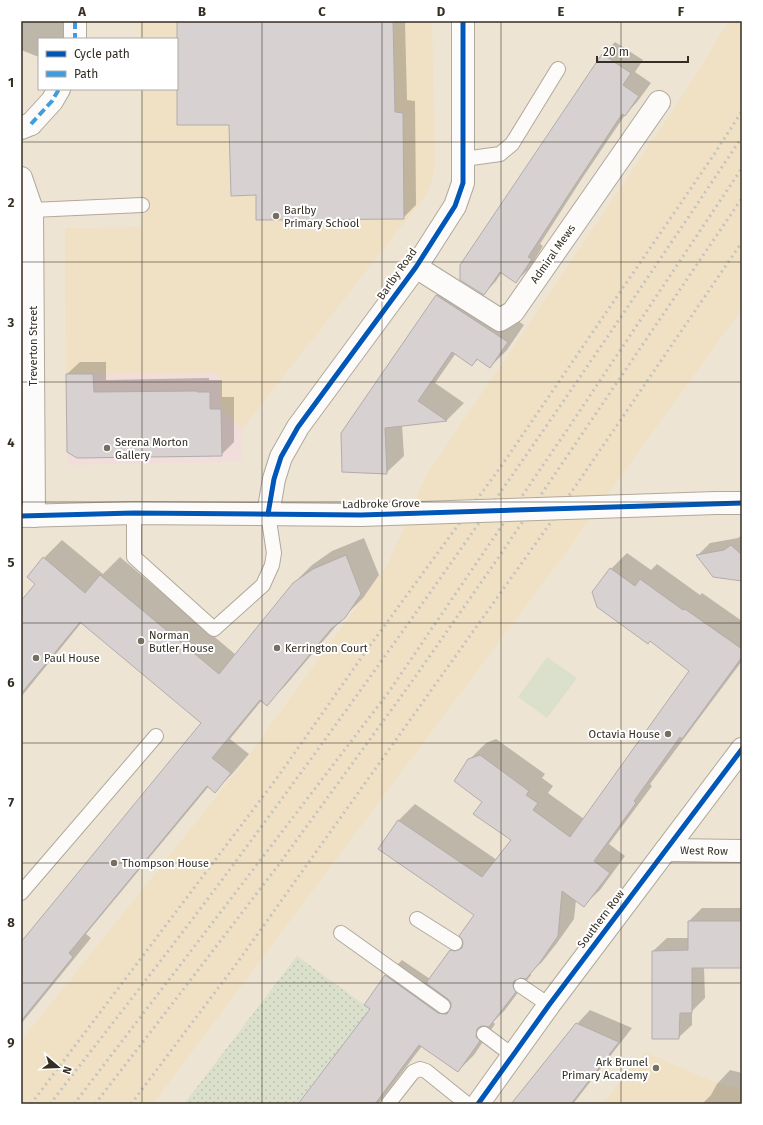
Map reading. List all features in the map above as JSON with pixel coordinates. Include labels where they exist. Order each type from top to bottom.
[{"type":"street","points":[[74,21],[75,38]]},
{"type":"street","name":"Barlby Road","points":[[268,514],[274,479],[280,458],[298,427],[416,267],[455,206],[463,183],[463,21]]},
{"type":"street","points":[[26,126],[52,101],[58,90]]},
{"type":"street","name":"Admiral Mews","points":[[416,267],[500,320],[513,312],[659,102]]},
{"type":"street","name":"Treverton Street","points":[[21,178],[32,210],[27,516]]},
{"type":"street","name":"Ladbroke Grove","points":[[27,516],[134,513],[362,515],[742,502]]},
{"type":"street","name":"Southern Row","points":[[478,1104],[549,1005],[742,749]]},
{"type":"street","name":"West Row","points":[[666,850],[742,851]]},
{"type":"lane","points":[[464,159],[500,154],[512,144],[558,69]]},
{"type":"lane","points":[[32,210],[142,205]]},
{"type":"lane","points":[[134,513],[134,557],[214,629],[263,585],[272,565],[274,553],[268,514]]},
{"type":"lane","points":[[21,893],[156,736]]},
{"type":"lane","points":[[418,919],[454,943]]},
{"type":"lane","points":[[341,933],[443,1006]]},
{"type":"lane","points":[[521,986],[549,1005]]},
{"type":"lane","points":[[484,1034],[512,1055]]},
{"type":"lane","points":[[388,1104],[413,1072],[420,1069],[426,1071],[467,1104]]},
{"type":"shaded area","name":"Barlby Primary School","points":[[140,21],[432,21],[435,162],[432,180],[426,195],[242,429],[221,409],[220,374],[66,374],[65,228],[142,227],[141,90],[178,90],[178,38],[140,38]]},
{"type":"shaded area","points":[[729,21],[742,21],[742,309],[563,556],[153,1104],[21,1104],[21,1041],[241,766],[389,562],[426,476],[679,101]]},
{"type":"shaded area","points":[[66,374],[220,374],[221,409],[242,429],[241,462],[68,465]]},
{"type":"shaded area","name":"Ark Brunel Primary Academy","points":[[645,1052],[716,1083],[742,1089],[742,1104],[602,1104]]},
{"type":"green space","points":[[547,657],[577,678],[547,718],[518,697]]},
{"type":"green space","points":[[297,956],[370,1009],[362,1020],[297,1104],[184,1104]]},
{"type":"building","points":[[177,21],[393,21],[395,112],[403,113],[404,219],[256,220],[256,195],[231,196],[229,125],[177,125]]},
{"type":"building","points":[[602,54],[631,73],[623,85],[639,96],[625,116],[622,114],[571,191],[528,257],[532,259],[516,283],[500,272],[484,295],[460,280],[460,265]]},
{"type":"building","points":[[436,295],[508,342],[490,368],[477,359],[472,366],[452,352],[418,401],[447,421],[385,428],[387,474],[342,472],[341,433]]},
{"type":"building","points":[[66,374],[93,374],[94,392],[210,392],[210,409],[221,409],[222,456],[77,458],[67,452]]},
{"type":"building","points":[[731,545],[742,555],[742,581],[713,577],[696,555],[724,550]]},
{"type":"building","points":[[346,555],[361,594],[345,618],[331,629],[267,706],[260,700],[212,758],[231,773],[215,793],[207,786],[69,953],[73,957],[21,1021],[21,942],[201,723],[80,622],[21,694],[21,601],[35,584],[27,577],[43,557],[85,593],[100,575],[219,674],[293,583],[313,569]]},
{"type":"building","points":[[610,568],[635,586],[640,579],[683,610],[685,609],[742,649],[742,657],[682,739],[680,737],[634,801],[636,803],[594,861],[610,873],[584,907],[562,891],[558,936],[541,961],[526,979],[521,978],[514,981],[513,986],[516,992],[489,1027],[481,1026],[477,1029],[476,1037],[480,1041],[458,1072],[419,1045],[375,1104],[298,1104],[370,1009],[364,1005],[385,975],[438,1013],[447,1014],[451,1007],[451,1003],[448,999],[426,983],[450,950],[455,951],[462,948],[462,939],[459,936],[474,915],[378,849],[398,820],[482,877],[511,840],[473,814],[482,802],[454,781],[468,759],[480,755],[529,791],[526,795],[538,803],[533,810],[570,837],[689,671],[650,641],[648,644],[597,607],[592,592]]},
{"type":"building","points":[[688,921],[742,921],[742,968],[692,968],[692,1013],[680,1013],[679,1039],[652,1039],[652,951],[688,950]]},
{"type":"building","points":[[576,1023],[619,1042],[571,1104],[511,1104]]},
{"type":"railway","points":[[31,1104],[277,778],[366,651],[502,465],[715,153],[742,111]]},
{"type":"railway","points":[[50,1104],[228,872],[316,752],[502,490],[742,137]]},
{"type":"railway","points":[[74,1104],[388,693],[567,430],[742,168]]},
{"type":"railway","points":[[95,1104],[280,863],[408,687],[494,564],[742,198]]},
{"type":"railway","points":[[131,1104],[237,963],[551,522],[742,242]]},
{"type":"marked path","points":[[75,21],[75,38]]},
{"type":"marked path","points":[[31,124],[52,101],[58,90]]},
{"type":"cycle path","points":[[268,514],[274,479],[281,457],[298,427],[416,267],[455,206],[463,183],[463,21]]},
{"type":"cycle path","points":[[21,516],[134,513],[361,515],[742,503]]},
{"type":"cycle path","points":[[478,1104],[549,1005],[742,749]]},
{"type":"place","name":"Barlby Primary School","points":[[276,216]]},
{"type":"place","name":"Serena Morton Gallery","points":[[107,448]]},
{"type":"place","name":"Norman Butler House","points":[[141,641]]},
{"type":"place","name":"Kerrington Court","points":[[277,648]]},
{"type":"place","name":"Paul House","points":[[36,658]]},
{"type":"place","name":"Octavia House","points":[[668,734]]},
{"type":"place","name":"Thompson House","points":[[114,863]]},
{"type":"place","name":"Ark Brunel Primary Academy","points":[[656,1068]]}]
